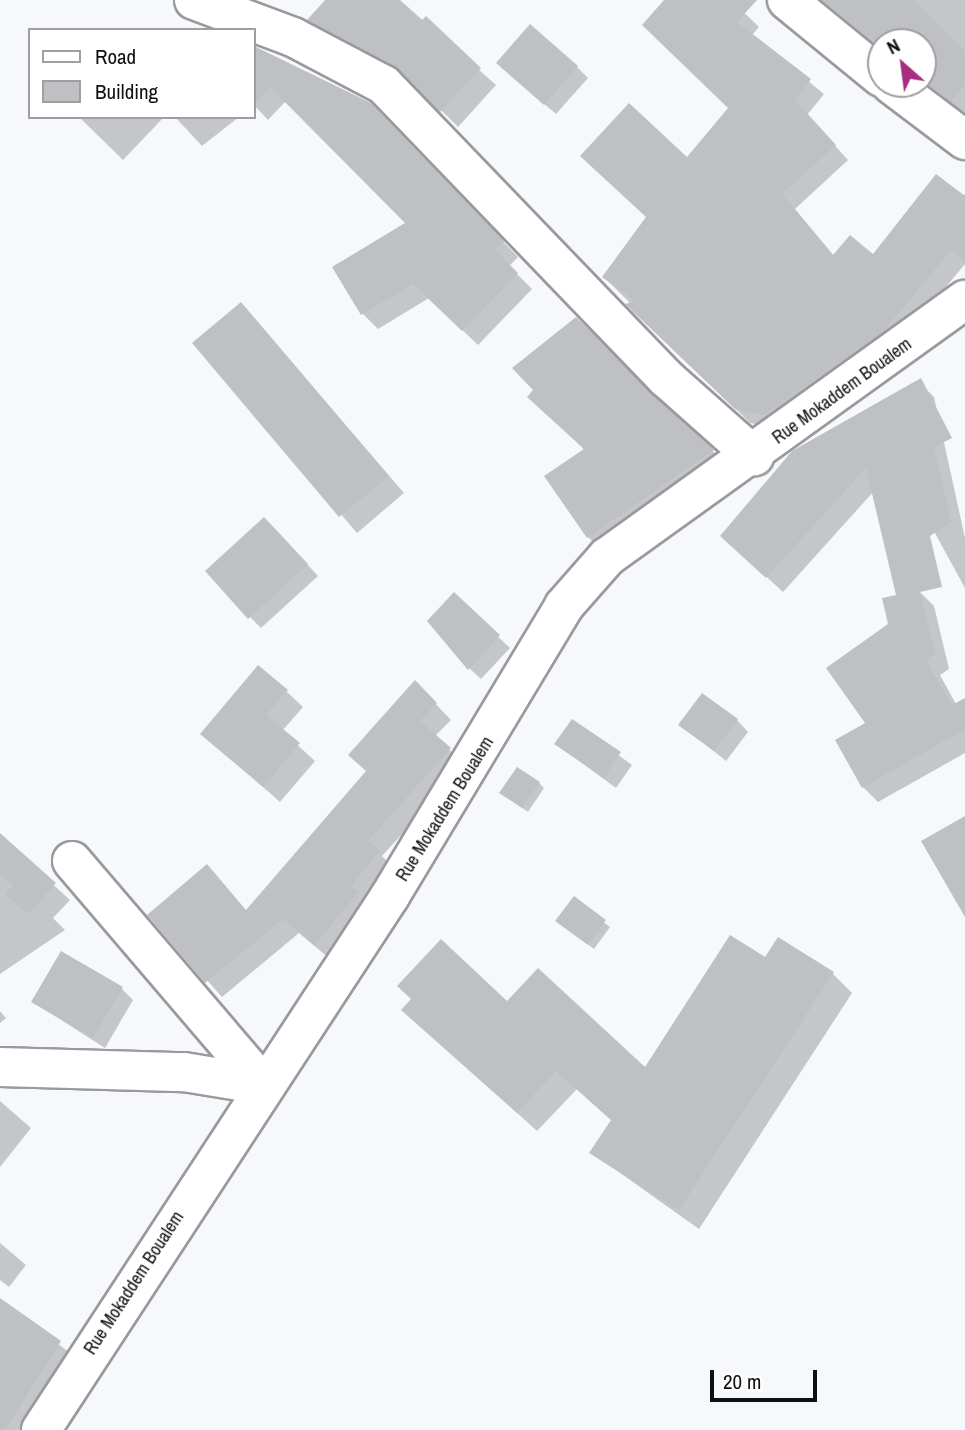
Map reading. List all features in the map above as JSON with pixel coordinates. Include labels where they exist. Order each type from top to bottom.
[{"type":"street","points":[[194,0],[293,37],[384,86],[666,378],[754,456]]},
{"type":"street","points":[[788,0],[867,65]]},
{"type":"street","points":[[910,98],[965,140]]},
{"type":"street","name":"Rue Mokaddem Boualem","points":[[41,1430],[263,1084],[390,896],[564,606],[607,557],[754,456],[965,300]]},
{"type":"street","points":[[72,861],[263,1084]]},
{"type":"street","points":[[0,1067],[171,1071],[263,1084]]},
{"type":"building","points":[[325,0],[399,0],[421,21],[426,16],[481,68],[440,112],[395,66],[307,20]]},
{"type":"building","points":[[664,0],[757,0],[737,22],[811,79],[795,100],[836,145],[782,194],[833,255],[850,235],[873,254],[936,174],[965,196],[965,261],[951,250],[883,332],[764,415],[735,409],[625,304],[635,301],[602,277],[646,217],[580,156],[629,103],[687,157],[728,108],[642,25]]},
{"type":"building","points":[[822,0],[913,0],[965,51],[965,84],[951,102],[937,92],[937,28],[867,28],[867,37]]},
{"type":"building","points":[[530,24],[578,66],[544,105],[496,63]]},
{"type":"building","points":[[256,47],[371,103],[504,241],[495,250],[518,273],[462,331],[413,284],[361,315],[332,267],[405,223],[270,87],[256,102]]},
{"type":"building","points":[[241,302],[389,476],[339,517],[192,343]]},
{"type":"building","points":[[576,317],[714,450],[587,538],[544,476],[584,449],[527,397],[533,390],[512,368]]},
{"type":"building","points":[[921,378],[952,438],[934,447],[951,522],[930,536],[942,587],[920,592],[935,654],[926,660],[952,705],[965,698],[965,729],[862,788],[835,740],[865,723],[826,668],[888,624],[882,598],[896,595],[866,468],[766,578],[720,536],[792,451]]},
{"type":"building","points":[[264,517],[308,564],[248,619],[205,571]]},
{"type":"building","points":[[454,592],[500,635],[468,670],[427,621]]},
{"type":"building","points":[[258,665],[288,690],[266,715],[300,743],[263,787],[200,734]]},
{"type":"building","points":[[415,680],[437,703],[420,721],[451,748],[368,841],[380,851],[351,886],[359,892],[314,945],[283,919],[205,983],[147,915],[207,864],[246,910],[366,771],[348,755]]},
{"type":"building","points":[[702,693],[738,719],[714,751],[678,725]]},
{"type":"building","points":[[572,719],[621,752],[604,778],[554,744]]},
{"type":"building","points":[[517,767],[540,782],[522,808],[499,793]]},
{"type":"building","points":[[965,816],[965,917],[921,841]]},
{"type":"building","points":[[0,833],[56,883],[28,914],[5,894],[13,885],[0,874]]},
{"type":"building","points":[[574,896],[606,920],[588,945],[555,921]]},
{"type":"building","points":[[730,935],[765,957],[778,937],[834,972],[679,1210],[589,1153],[611,1120],[556,1071],[517,1113],[401,1010],[411,999],[397,986],[441,939],[507,1001],[538,968],[645,1067]]},
{"type":"building","points":[[61,951],[123,987],[93,1038],[31,1002]]},
{"type":"building","points":[[0,1298],[61,1341],[5,1430],[0,1430]]}]
